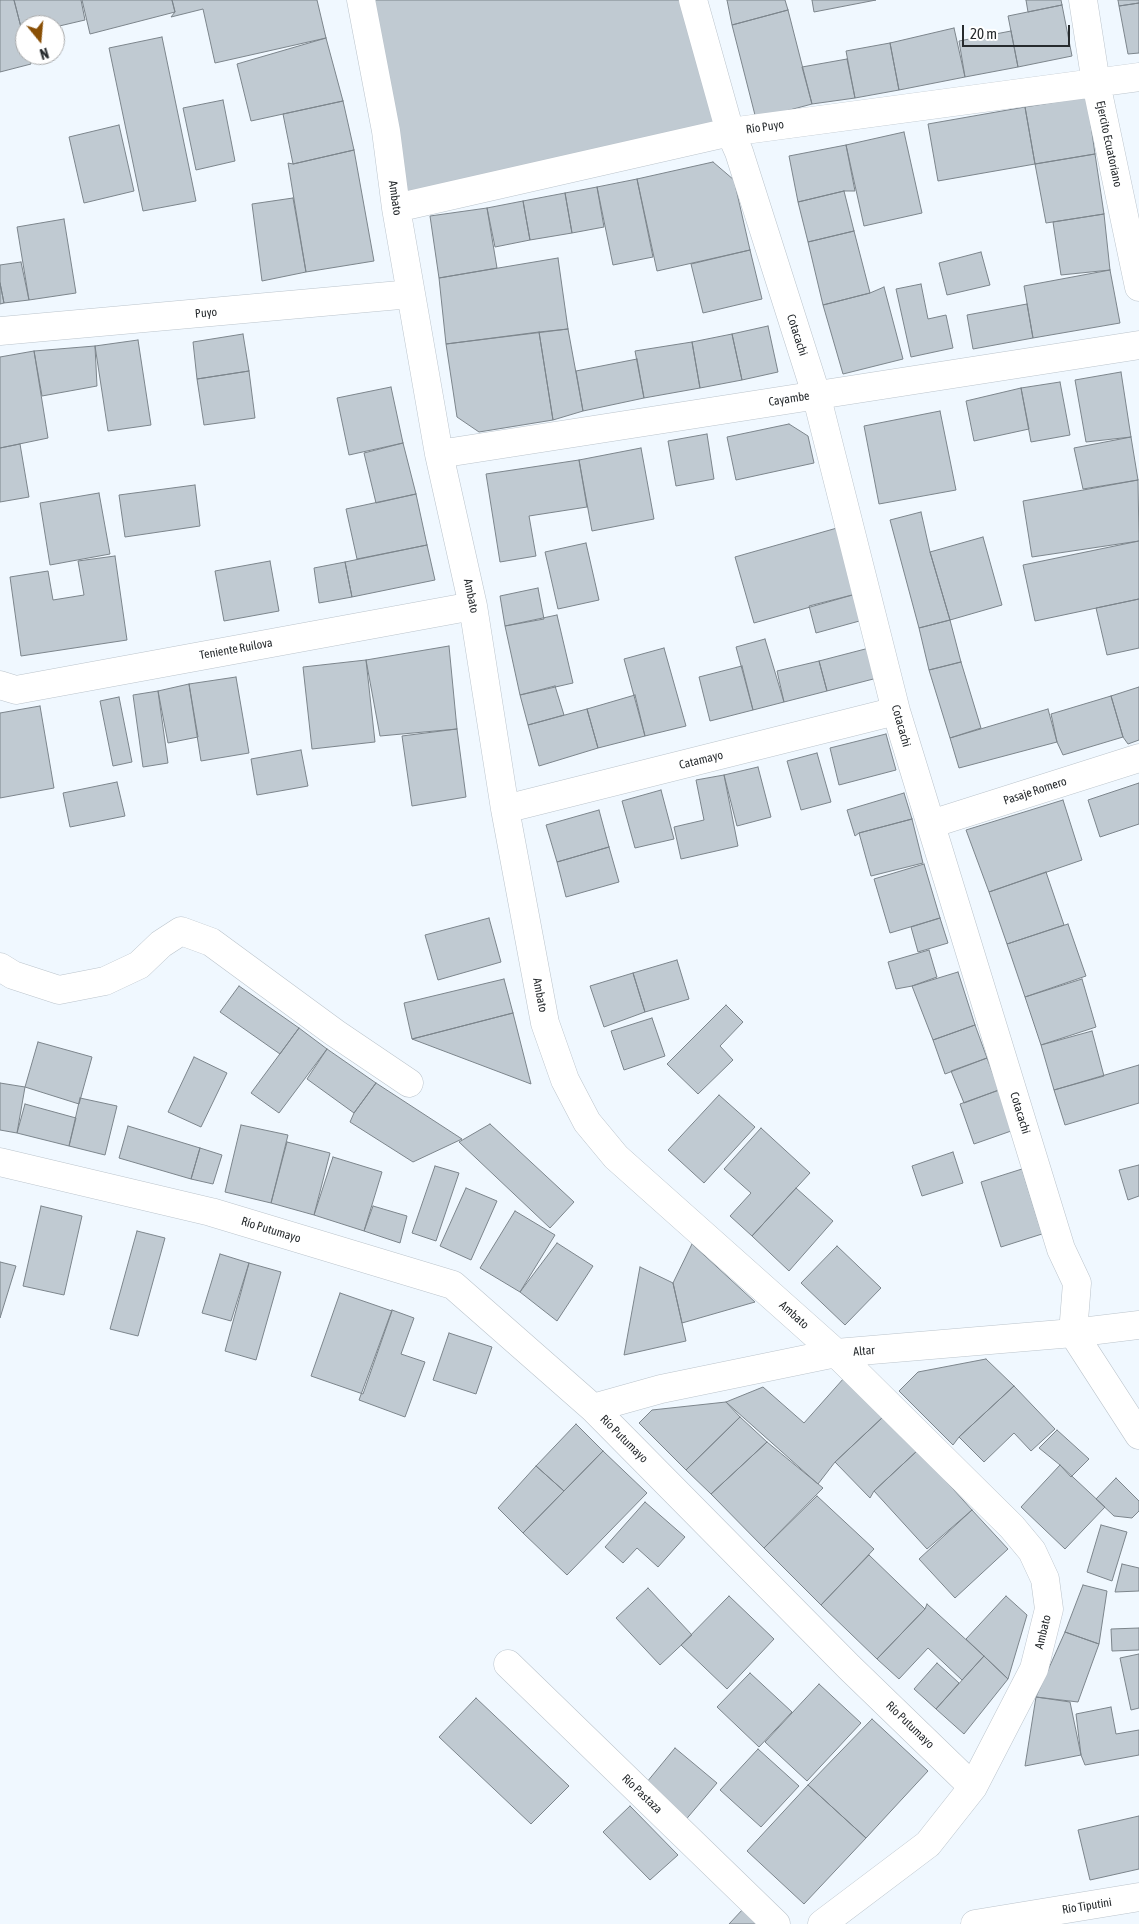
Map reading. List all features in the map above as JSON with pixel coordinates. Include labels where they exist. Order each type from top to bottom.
[{"type":"street","name":"Ambato","points":[[361,0],[386,131],[396,208],[411,294],[440,454],[473,606],[505,809],[545,1022],[565,1080],[587,1122],[616,1157],[836,1353],[1012,1527],[1032,1551],[1045,1580],[1049,1609],[1034,1669],[973,1787]]},
{"type":"street","name":"Cotacachi","points":[[693,0],[730,132],[739,152],[816,394],[896,711],[1061,1249],[1077,1283],[1073,1333]]},
{"type":"street","name":"Ejercito Ecuatoriano","points":[[1083,0],[1096,83],[1139,287]]},
{"type":"street","name":"Río Puyo","points":[[396,208],[730,132],[1139,77]]},
{"type":"street","name":"Puyo","points":[[0,331],[411,294]]},
{"type":"street","name":"Cayambe","points":[[440,454],[1139,344]]},
{"type":"street","name":"Teniente Ruilova","points":[[0,685],[16,690],[473,606]]},
{"type":"street","name":"Catamayo","points":[[505,809],[896,711]]},
{"type":"street","name":"Pasaje Romero","points":[[931,824],[1139,758]]},
{"type":"street","points":[[0,967],[13,975],[59,990],[105,981],[139,965],[161,944],[181,931],[211,942],[335,1033],[408,1083]]},
{"type":"street","name":"Río Putumayo","points":[[0,1162],[211,1212],[453,1285],[593,1408],[849,1667],[973,1787]]},
{"type":"street","name":"Altar","points":[[593,1408],[661,1389],[836,1353],[1073,1333],[1139,1325]]},
{"type":"street","points":[[1073,1333],[1139,1434]]},
{"type":"street","name":"Río Pastaza","points":[[508,1664],[776,1924]]},
{"type":"street","points":[[822,1924],[928,1844],[973,1787]]},
{"type":"street","name":"Río Tiputini","points":[[975,1924],[1139,1898]]},
{"type":"building","points":[[0,0],[14,0],[18,15],[15,15],[15,65],[27,65],[0,72]]},
{"type":"building","points":[[14,0],[81,0],[85,20],[65,25],[65,15],[18,15]]},
{"type":"building","points":[[82,0],[172,0],[175,12],[90,34]]},
{"type":"building","points":[[172,0],[317,0],[326,38],[215,63],[203,9],[171,17],[175,12]]},
{"type":"building","points":[[370,0],[683,0],[721,126],[403,199]]},
{"type":"building","points":[[727,0],[785,0],[788,10],[732,25]]},
{"type":"building","points":[[812,0],[876,0],[814,12]]},
{"type":"building","points":[[1026,0],[1061,0],[1062,5],[1028,12]]},
{"type":"building","points":[[1118,0],[1139,0],[1139,3],[1119,6]]},
{"type":"building","points":[[1139,3],[1139,53],[1128,54],[1119,6]]},
{"type":"building","points":[[1062,5],[1072,56],[1018,67],[1008,16]]},
{"type":"building","points":[[788,10],[812,104],[756,119],[732,25]]},
{"type":"building","points":[[954,28],[965,77],[899,90],[890,43]]},
{"type":"building","points":[[1011,31],[1018,67],[965,77],[959,41]]},
{"type":"building","points":[[162,37],[196,201],[143,211],[109,48]]},
{"type":"building","points":[[326,38],[343,101],[251,121],[237,64]]},
{"type":"building","points":[[890,43],[899,90],[855,98],[846,51]]},
{"type":"building","points":[[847,59],[855,98],[812,104],[802,67]]},
{"type":"building","points":[[1087,97],[1095,154],[1035,164],[1025,107]]},
{"type":"building","points":[[223,100],[235,161],[196,170],[183,108]]},
{"type":"building","points":[[343,101],[354,150],[293,164],[283,114]]},
{"type":"building","points":[[1025,107],[1035,164],[938,181],[928,124]]},
{"type":"building","points":[[119,125],[134,191],[84,203],[69,137]]},
{"type":"building","points":[[904,132],[922,213],[864,226],[846,145]]},
{"type":"building","points":[[846,145],[855,191],[844,191],[798,202],[789,156]]},
{"type":"building","points":[[354,150],[374,261],[306,272],[288,163],[293,164]]},
{"type":"building","points":[[1095,154],[1104,214],[1046,223],[1035,164]]},
{"type":"building","points":[[713,162],[734,180],[750,250],[657,271],[637,179]]},
{"type":"building","points":[[637,179],[653,257],[613,265],[597,187]]},
{"type":"building","points":[[597,187],[604,227],[572,233],[565,193]]},
{"type":"building","points":[[844,191],[854,231],[808,242],[798,202]]},
{"type":"building","points":[[565,193],[572,233],[530,240],[523,201]]},
{"type":"building","points":[[293,198],[306,272],[262,281],[252,204]]},
{"type":"building","points":[[523,201],[530,240],[495,247],[487,208]]},
{"type":"building","points":[[487,208],[497,268],[439,278],[430,216]]},
{"type":"building","points":[[1104,214],[1110,270],[1061,275],[1053,222]]},
{"type":"building","points":[[64,219],[76,293],[29,300],[17,227]]},
{"type":"building","points":[[854,231],[870,293],[823,305],[808,242]]},
{"type":"building","points":[[750,250],[762,299],[703,313],[691,264]]},
{"type":"building","points":[[981,252],[990,285],[947,295],[939,263]]},
{"type":"building","points":[[558,258],[568,329],[446,344],[439,278]]},
{"type":"building","points":[[21,262],[29,300],[4,303],[0,283],[0,265]]},
{"type":"building","points":[[1110,270],[1120,323],[1033,338],[1024,286]]},
{"type":"building","points":[[0,283],[4,303],[0,304]]},
{"type":"building","points":[[921,284],[928,319],[946,315],[953,348],[911,357],[896,289]]},
{"type":"building","points":[[884,287],[903,359],[843,374],[823,305],[870,293]]},
{"type":"building","points":[[1027,304],[1033,338],[973,349],[967,315]]},
{"type":"building","points":[[768,326],[778,372],[742,380],[732,334]]},
{"type":"building","points":[[568,329],[583,411],[553,420],[539,332]]},
{"type":"building","points":[[539,332],[553,420],[479,432],[457,417],[446,344]]},
{"type":"building","points":[[243,334],[249,371],[197,379],[193,342]]},
{"type":"building","points":[[732,334],[742,380],[700,388],[692,342]]},
{"type":"building","points":[[138,340],[151,425],[108,431],[95,346]]},
{"type":"building","points":[[692,342],[700,388],[644,398],[635,351]]},
{"type":"building","points":[[95,346],[97,386],[42,396],[34,351]]},
{"type":"building","points":[[34,351],[48,438],[0,448],[0,357]]},
{"type":"building","points":[[637,359],[644,398],[583,411],[576,371]]},
{"type":"building","points":[[249,371],[255,418],[204,425],[197,379]]},
{"type":"building","points":[[1121,372],[1131,437],[1086,442],[1075,380]]},
{"type":"building","points":[[1060,382],[1070,435],[1031,442],[1021,388]]},
{"type":"building","points":[[391,387],[403,443],[349,455],[337,398]]},
{"type":"building","points":[[1021,388],[1029,429],[974,441],[966,401]]},
{"type":"building","points":[[940,411],[956,490],[879,504],[864,426]]},
{"type":"building","points":[[789,424],[808,436],[814,463],[736,480],[727,437]]},
{"type":"building","points":[[707,434],[714,479],[676,486],[668,441]]},
{"type":"building","points":[[1131,437],[1138,480],[1083,489],[1074,448]]},
{"type":"building","points":[[403,443],[416,494],[376,503],[364,453]]},
{"type":"building","points":[[20,444],[29,497],[0,502],[0,448]]},
{"type":"building","points":[[641,448],[654,519],[592,531],[579,460]]},
{"type":"building","points":[[579,460],[587,507],[529,516],[536,556],[500,562],[486,474]]},
{"type":"building","points":[[1138,480],[1139,541],[1032,557],[1023,501]]},
{"type":"building","points":[[195,485],[200,526],[125,537],[119,495]]},
{"type":"building","points":[[99,493],[110,554],[50,565],[40,503]]},
{"type":"building","points":[[416,494],[427,545],[357,559],[346,509]]},
{"type":"building","points":[[921,512],[930,552],[950,620],[919,628],[890,520]]},
{"type":"building","points":[[837,528],[856,594],[754,623],[735,557]]},
{"type":"building","points":[[983,537],[1002,605],[950,620],[930,552]]},
{"type":"building","points":[[1139,541],[1139,599],[1035,621],[1023,565]]},
{"type":"building","points":[[586,543],[599,600],[558,609],[545,552]]},
{"type":"building","points":[[427,545],[435,580],[352,597],[345,562]]},
{"type":"building","points":[[115,556],[127,640],[21,656],[10,577],[48,571],[53,600],[84,595],[78,561]]},
{"type":"building","points":[[270,561],[279,611],[224,621],[215,571]]},
{"type":"building","points":[[345,562],[352,597],[319,603],[314,568]]},
{"type":"building","points":[[538,588],[544,619],[505,626],[500,596]]},
{"type":"building","points":[[856,594],[863,620],[816,633],[809,606]]},
{"type":"building","points":[[1139,599],[1139,648],[1107,655],[1096,608]]},
{"type":"building","points":[[557,615],[573,683],[520,695],[505,626]]},
{"type":"building","points":[[950,620],[961,662],[929,670],[919,628]]},
{"type":"building","points":[[765,639],[784,702],[753,710],[736,647]]},
{"type":"building","points":[[449,646],[457,729],[380,736],[366,660]]},
{"type":"building","points":[[873,647],[881,677],[827,691],[819,661]]},
{"type":"building","points":[[664,648],[686,726],[645,736],[624,659]]},
{"type":"building","points":[[366,660],[375,742],[312,749],[303,667]]},
{"type":"building","points":[[819,661],[827,691],[784,702],[777,671]]},
{"type":"building","points":[[961,662],[981,728],[950,738],[929,670]]},
{"type":"building","points":[[742,666],[753,710],[710,721],[699,677]]},
{"type":"building","points":[[236,677],[249,753],[201,761],[189,684]]},
{"type":"building","points":[[189,684],[198,737],[168,743],[158,691]]},
{"type":"building","points":[[555,686],[564,715],[528,725],[520,695]]},
{"type":"building","points":[[1139,687],[1139,740],[1128,744],[1123,737],[1111,696]]},
{"type":"building","points":[[158,691],[168,763],[143,767],[133,695]]},
{"type":"building","points":[[635,695],[645,736],[598,748],[587,709]]},
{"type":"building","points":[[1111,696],[1123,737],[1063,755],[1057,742],[1051,714]]},
{"type":"building","points":[[119,697],[132,762],[113,766],[100,701]]},
{"type":"building","points":[[40,706],[54,788],[0,798],[0,713]]},
{"type":"building","points":[[587,709],[598,748],[539,766],[528,725]]},
{"type":"building","points":[[1048,709],[1057,742],[959,768],[950,738]]},
{"type":"building","points":[[457,729],[466,797],[412,806],[402,736]]},
{"type":"building","points":[[886,734],[896,770],[839,785],[830,748]]},
{"type":"building","points":[[301,750],[308,786],[257,795],[251,759]]},
{"type":"building","points":[[817,753],[831,802],[801,810],[787,761]]},
{"type":"building","points":[[758,767],[771,817],[737,826],[724,775]]},
{"type":"building","points":[[724,775],[738,846],[681,859],[674,827],[704,820],[696,780]]},
{"type":"building","points":[[117,782],[125,816],[70,827],[63,793]]},
{"type":"building","points":[[1139,783],[1139,824],[1100,837],[1088,800]]},
{"type":"building","points":[[661,790],[674,839],[635,848],[622,801]]},
{"type":"building","points":[[904,793],[912,819],[859,833],[855,836],[847,810]]},
{"type":"building","points":[[1063,800],[1082,860],[989,892],[966,830]]},
{"type":"building","points":[[599,810],[609,847],[557,862],[546,825]]},
{"type":"building","points":[[912,819],[923,863],[871,876],[859,833]]},
{"type":"building","points":[[609,847],[619,882],[566,897],[557,862]]},
{"type":"building","points":[[924,864],[940,918],[890,933],[874,879]]},
{"type":"building","points":[[1046,872],[1064,925],[1007,944],[989,892]]},
{"type":"building","points":[[489,918],[501,962],[438,980],[425,935]]},
{"type":"building","points":[[940,918],[948,943],[918,952],[911,927]]},
{"type":"building","points":[[1068,924],[1086,976],[1025,997],[1007,944]]},
{"type":"building","points":[[929,950],[937,977],[912,986],[896,989],[888,962]]},
{"type":"building","points":[[677,960],[689,999],[645,1012],[633,973]]},
{"type":"building","points":[[958,972],[975,1025],[933,1040],[912,986]]},
{"type":"building","points":[[633,973],[645,1012],[604,1027],[590,986]]},
{"type":"building","points":[[504,979],[513,1013],[412,1039],[404,1003]]},
{"type":"building","points":[[1082,979],[1096,1027],[1041,1045],[1025,997]]},
{"type":"building","points":[[239,986],[299,1028],[280,1054],[220,1012]]},
{"type":"building","points":[[726,1005],[743,1022],[720,1046],[733,1060],[698,1094],[667,1064]]},
{"type":"building","points":[[513,1013],[531,1084],[412,1039]]},
{"type":"building","points":[[652,1018],[665,1056],[624,1070],[611,1031]]},
{"type":"building","points":[[975,1025],[987,1058],[945,1074],[933,1040]]},
{"type":"building","points":[[299,1028],[327,1049],[279,1113],[251,1093]]},
{"type":"building","points":[[1092,1031],[1104,1076],[1054,1090],[1041,1045]]},
{"type":"building","points":[[38,1042],[92,1057],[79,1104],[25,1087]]},
{"type":"building","points":[[327,1049],[376,1083],[354,1113],[307,1079]]},
{"type":"building","points":[[194,1057],[227,1073],[201,1127],[168,1112]]},
{"type":"building","points":[[987,1058],[999,1090],[964,1103],[951,1071]]},
{"type":"building","points":[[1139,1065],[1139,1103],[1065,1125],[1054,1090]]},
{"type":"building","points":[[0,1083],[25,1087],[17,1133],[0,1130]]},
{"type":"building","points":[[376,1083],[462,1139],[413,1162],[350,1122],[354,1113]]},
{"type":"building","points":[[999,1090],[1014,1130],[974,1144],[960,1104]]},
{"type":"building","points":[[719,1095],[755,1127],[704,1183],[668,1150]]},
{"type":"building","points":[[80,1098],[117,1106],[105,1155],[69,1146]]},
{"type":"building","points":[[25,1104],[76,1118],[69,1146],[17,1133]]},
{"type":"building","points":[[490,1124],[574,1202],[550,1228],[459,1142]]},
{"type":"building","points":[[241,1125],[288,1135],[271,1203],[225,1192]]},
{"type":"building","points":[[128,1126],[200,1148],[191,1179],[119,1158]]},
{"type":"building","points":[[761,1128],[810,1173],[752,1236],[730,1216],[751,1193],[724,1169]]},
{"type":"building","points":[[287,1142],[330,1153],[314,1215],[271,1203]]},
{"type":"building","points":[[200,1148],[222,1155],[213,1184],[191,1179]]},
{"type":"building","points":[[953,1152],[963,1183],[922,1196],[912,1166]]},
{"type":"building","points":[[333,1157],[382,1172],[364,1231],[314,1215]]},
{"type":"building","points":[[1139,1165],[1139,1196],[1128,1200],[1119,1170]]},
{"type":"building","points":[[435,1166],[459,1173],[436,1241],[412,1233]]},
{"type":"building","points":[[1022,1169],[1042,1234],[1001,1247],[981,1182]]},
{"type":"building","points":[[466,1188],[497,1201],[471,1260],[440,1246]]},
{"type":"building","points":[[796,1188],[833,1221],[789,1271],[752,1236]]},
{"type":"building","points":[[41,1206],[82,1216],[64,1295],[23,1286]]},
{"type":"building","points":[[373,1206],[407,1216],[400,1243],[364,1231]]},
{"type":"building","points":[[515,1211],[555,1235],[520,1292],[480,1268]]},
{"type":"building","points":[[137,1231],[165,1238],[138,1336],[110,1329]]},
{"type":"building","points":[[557,1243],[593,1266],[557,1321],[520,1292]]},
{"type":"building","points":[[692,1244],[755,1302],[682,1323],[673,1283]]},
{"type":"building","points":[[837,1246],[881,1288],[845,1325],[801,1283]]},
{"type":"building","points":[[220,1254],[249,1263],[231,1321],[202,1313]]},
{"type":"building","points":[[0,1262],[16,1266],[0,1318]]},
{"type":"building","points":[[249,1263],[281,1272],[256,1360],[225,1351]]},
{"type":"building","points":[[640,1267],[673,1283],[686,1341],[624,1355]]},
{"type":"building","points":[[340,1293],[392,1311],[363,1394],[311,1376]]},
{"type":"building","points":[[392,1310],[414,1318],[401,1354],[425,1362],[405,1417],[359,1400]]},
{"type":"building","points":[[449,1333],[492,1347],[476,1394],[433,1380]]},
{"type":"building","points":[[986,1359],[1014,1386],[959,1437],[953,1445],[899,1391],[918,1372]]},
{"type":"building","points":[[844,1378],[883,1417],[835,1462],[818,1484],[726,1402],[763,1387],[804,1423]]},
{"type":"building","points":[[1014,1386],[1055,1429],[1031,1451],[1014,1433],[984,1462],[959,1437]]},
{"type":"building","points":[[726,1402],[740,1417],[686,1470],[639,1423],[652,1410]]},
{"type":"building","points":[[740,1417],[767,1442],[711,1494],[686,1470]]},
{"type":"building","points":[[883,1417],[918,1450],[874,1491],[870,1498],[835,1462]]},
{"type":"building","points":[[576,1424],[603,1451],[564,1491],[536,1466]]},
{"type":"building","points":[[1057,1430],[1089,1459],[1071,1477],[1060,1465],[1039,1448]]},
{"type":"building","points":[[767,1442],[823,1488],[764,1548],[711,1494]]},
{"type":"building","points":[[918,1450],[972,1510],[927,1549],[874,1491]]},
{"type":"building","points":[[603,1451],[647,1493],[567,1575],[523,1533]]},
{"type":"building","points":[[1060,1465],[1105,1507],[1065,1549],[1021,1507]]},
{"type":"building","points":[[536,1466],[564,1491],[523,1533],[498,1508]]},
{"type":"building","points":[[1116,1478],[1139,1501],[1139,1511],[1132,1518],[1114,1516],[1096,1499]]},
{"type":"building","points":[[817,1496],[874,1549],[821,1605],[764,1548]]},
{"type":"building","points":[[645,1502],[685,1537],[658,1567],[637,1548],[623,1563],[605,1547]]},
{"type":"building","points":[[972,1510],[1008,1549],[955,1598],[919,1559]]},
{"type":"building","points":[[1101,1525],[1127,1532],[1112,1581],[1087,1572]]},
{"type":"building","points":[[869,1555],[925,1609],[877,1659],[821,1605]]},
{"type":"building","points":[[1122,1564],[1139,1568],[1139,1591],[1115,1592]]},
{"type":"building","points":[[1083,1585],[1107,1591],[1099,1644],[1065,1632]]},
{"type":"building","points":[[648,1588],[692,1635],[660,1665],[616,1618]]},
{"type":"building","points":[[729,1596],[774,1639],[727,1689],[681,1645]]},
{"type":"building","points":[[1006,1596],[1027,1615],[1008,1679],[966,1639]]},
{"type":"building","points":[[927,1604],[984,1656],[962,1680],[928,1648],[899,1679],[877,1659],[925,1609]]},
{"type":"building","points":[[1139,1628],[1139,1650],[1112,1651],[1111,1629]]},
{"type":"building","points":[[1065,1632],[1099,1644],[1078,1702],[1036,1697]]},
{"type":"building","points":[[1139,1654],[1139,1708],[1131,1710],[1120,1658]]},
{"type":"building","points":[[984,1656],[1008,1679],[964,1734],[936,1709]]},
{"type":"building","points":[[937,1663],[959,1683],[936,1709],[914,1689]]},
{"type":"building","points":[[750,1673],[792,1712],[759,1747],[717,1707]]},
{"type":"building","points":[[819,1684],[861,1723],[807,1781],[765,1742]]},
{"type":"building","points":[[1036,1697],[1070,1702],[1081,1755],[1025,1766]]},
{"type":"building","points":[[476,1698],[569,1786],[531,1824],[439,1737]]},
{"type":"building","points":[[1111,1707],[1116,1734],[1139,1730],[1139,1755],[1085,1765],[1081,1755],[1076,1714]]},
{"type":"building","points":[[872,1719],[928,1771],[866,1838],[808,1785]]},
{"type":"building","points":[[675,1748],[717,1783],[683,1823],[642,1788]]},
{"type":"building","points":[[758,1749],[799,1786],[761,1827],[720,1790]]},
{"type":"building","points":[[808,1785],[866,1838],[804,1904],[747,1851]]},
{"type":"building","points":[[630,1806],[678,1855],[650,1880],[603,1832]]},
{"type":"building","points":[[1139,1816],[1139,1869],[1090,1880],[1078,1830]]},
{"type":"building","points":[[744,1908],[760,1924],[729,1924]]}]
